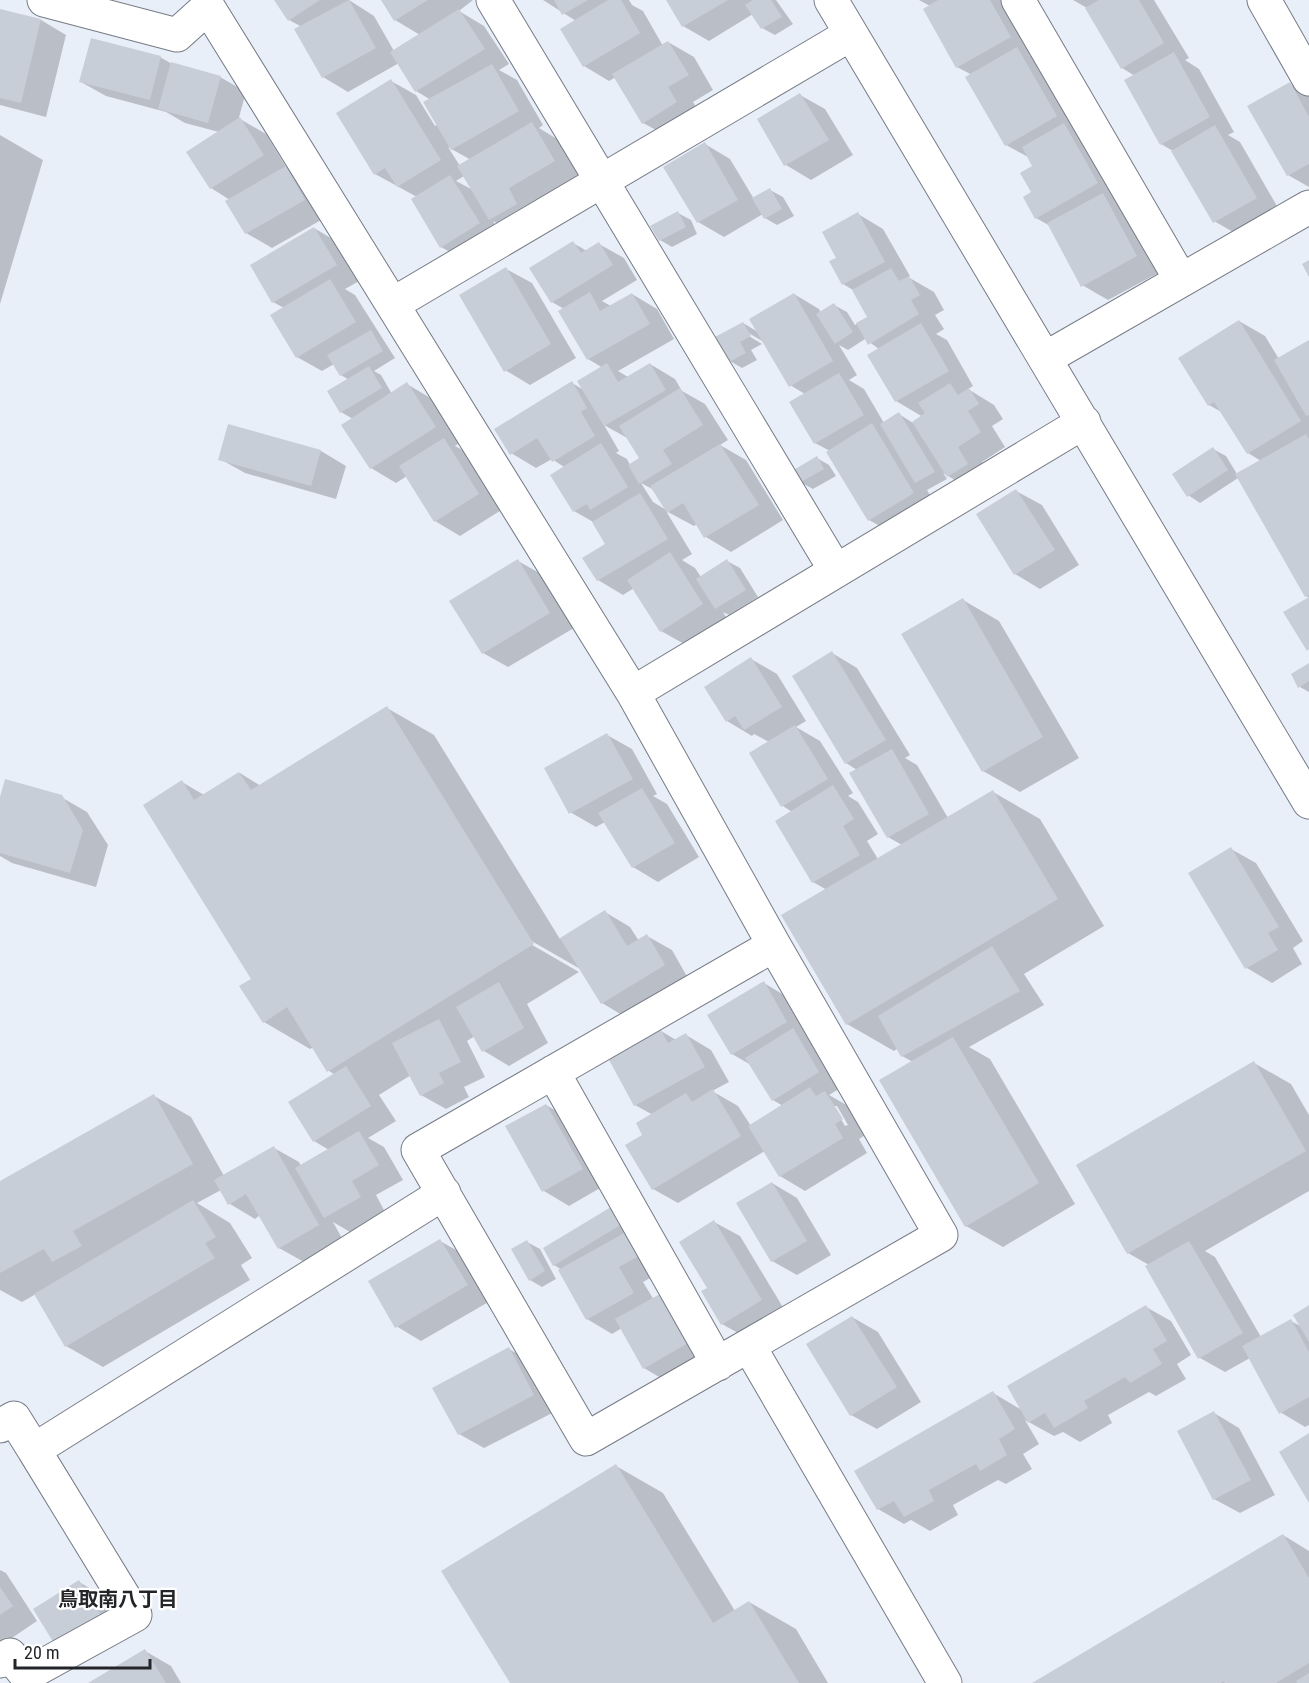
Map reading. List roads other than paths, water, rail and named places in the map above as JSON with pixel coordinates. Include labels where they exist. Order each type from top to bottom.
[{"type":"street","points":[[44,0],[177,36],[209,4],[633,693],[774,945],[941,1235],[586,1439],[418,1150],[774,945]]},
{"type":"street","points":[[493,0],[836,571]]},
{"type":"street","points":[[831,0],[1309,802]]},
{"type":"street","points":[[1018,0],[1181,280]]},
{"type":"street","points":[[1264,0],[1309,79]]},
{"type":"street","points":[[393,304],[851,34]]},
{"type":"street","points":[[1046,358],[1309,207]]},
{"type":"street","points":[[633,693],[1084,422]]},
{"type":"street","points":[[553,1072],[718,1364]]},
{"type":"street","points":[[34,1450],[444,1194]]},
{"type":"street","points":[[749,1346],[945,1683]]},
{"type":"street","points":[[0,1426],[14,1418],[135,1615],[26,1675],[10,1655],[0,1661]]},
{"type":"district","name":"鳥取南八丁目","points":[[118,1599]]}]
